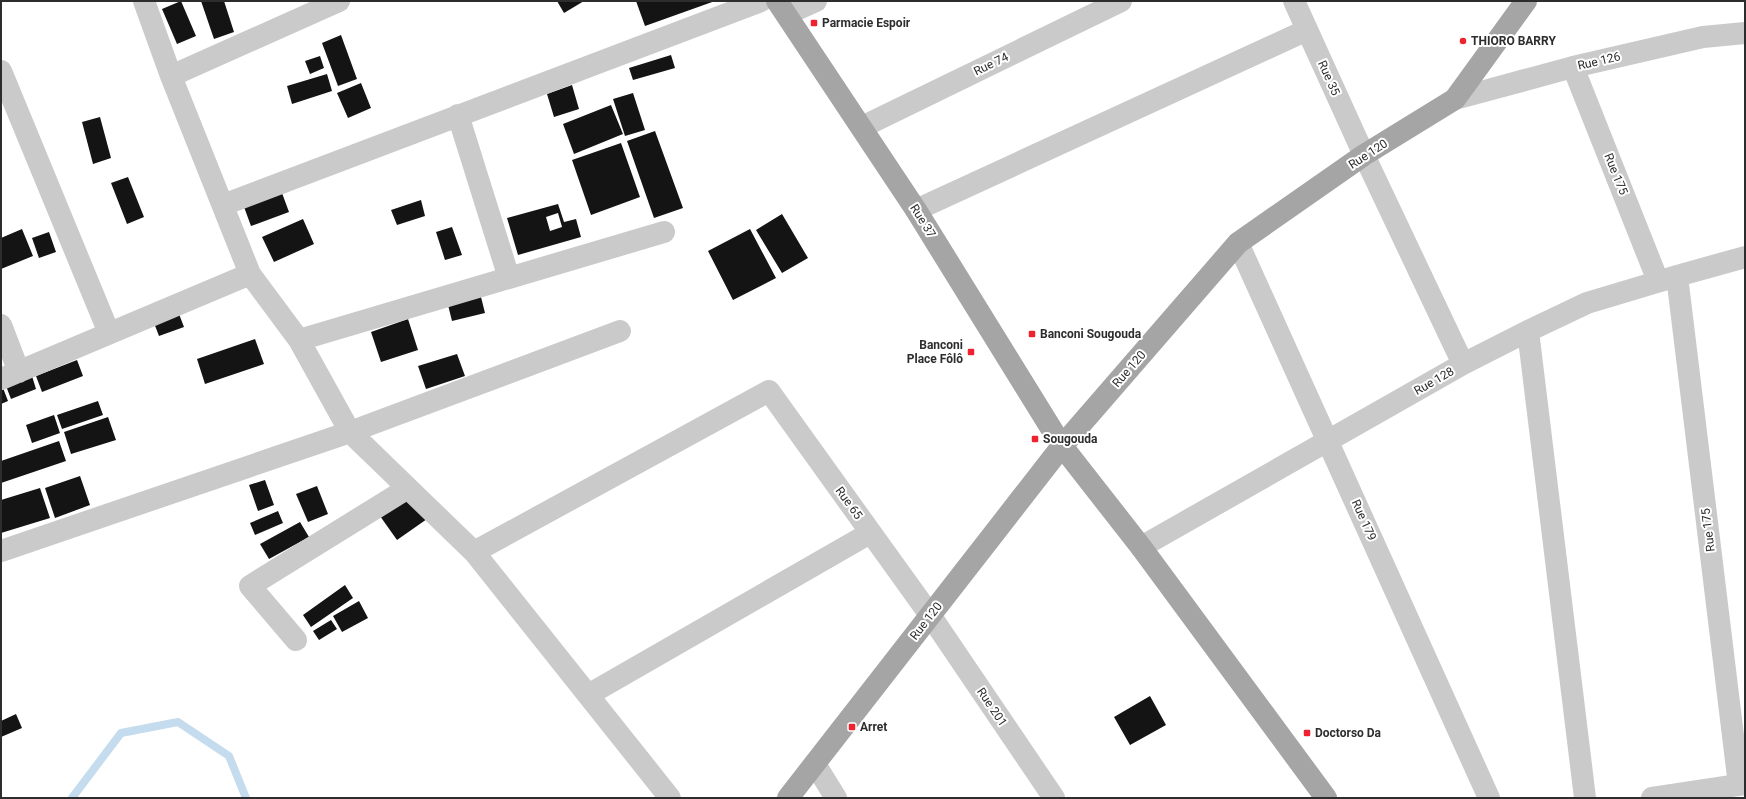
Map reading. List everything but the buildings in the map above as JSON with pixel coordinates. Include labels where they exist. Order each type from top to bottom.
[{"type":"main road","name":"Rue 120","points":[[788,798],[816,764],[1062,446],[1238,243],[1364,155],[1455,99],[1521,4]]},
{"type":"main road","name":"Rue 37","points":[[782,8],[916,210],[1062,446],[1141,547],[1326,798]]},
{"type":"street","points":[[144,1],[171,76],[250,274],[299,340],[350,432],[474,552],[670,798]]},
{"type":"street","points":[[171,76],[339,1]]},
{"type":"street","points":[[223,205],[761,1]]},
{"type":"street","points":[[782,8],[816,1]]},
{"type":"street","name":"Rue 74","points":[[862,127],[1121,1]]},
{"type":"street","name":"Rue 35","points":[[1294,1],[1364,155],[1463,364]]},
{"type":"street","points":[[916,210],[1307,30]]},
{"type":"street","name":"Rue 126","points":[[1455,99],[1573,67],[1703,37],[1745,33]]},
{"type":"street","name":"Rue 175","points":[[1573,67],[1667,278],[1742,785]]},
{"type":"street","points":[[1,71],[109,333]]},
{"type":"street","points":[[458,115],[509,278]]},
{"type":"street","points":[[299,340],[664,232]]},
{"type":"street","name":"Rue 179","points":[[1238,243],[1489,798]]},
{"type":"street","name":"Rue 128","points":[[1141,547],[1463,364],[1528,331],[1587,303],[1667,278],[1745,258]]},
{"type":"street","points":[[1,326],[10,376],[250,274]]},
{"type":"street","points":[[1,551],[350,432],[620,331]]},
{"type":"street","points":[[1528,331],[1585,798]]},
{"type":"street","name":"Rue 65","points":[[474,552],[769,391],[930,615]]},
{"type":"street","points":[[296,640],[250,586],[408,488]]},
{"type":"street","points":[[588,695],[870,532]]},
{"type":"street","name":"Rue 201","points":[[930,615],[1054,798]]},
{"type":"street","points":[[816,764],[836,798]]},
{"type":"street","points":[[1652,798],[1742,785]]},
{"type":"waterway","points":[[72,798],[121,733],[178,722],[229,756],[246,798]]},
{"type":"place","name":"Parmacie Espoir","points":[[814,23]]},
{"type":"place","name":"THIORO BARRY","points":[[1463,41]]},
{"type":"place","name":"Banconi Sougouda","points":[[1032,334]]},
{"type":"place","name":"Banconi Place Fôlô","points":[[971,352]]},
{"type":"place","name":"Sougouda","points":[[1035,439]]},
{"type":"place","name":"Arret","points":[[852,727]]},
{"type":"place","name":"Doctorso Da","points":[[1307,733]]}]
